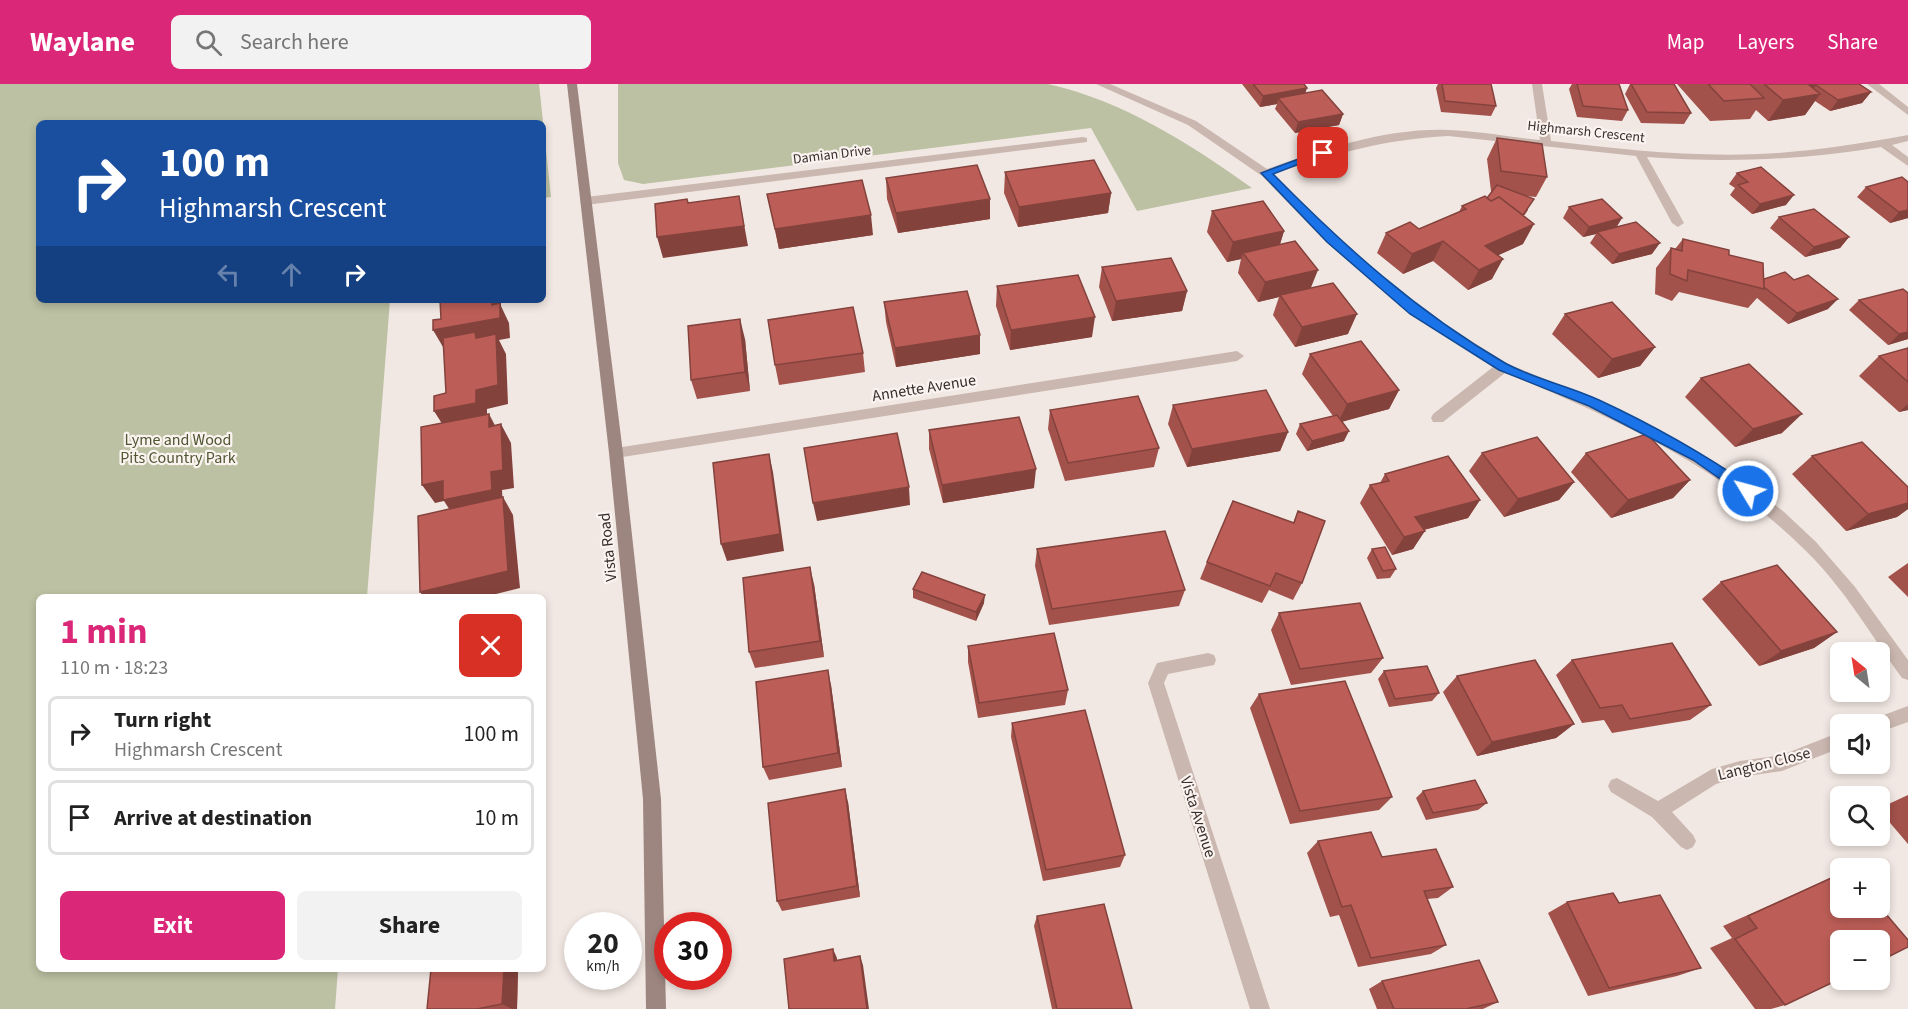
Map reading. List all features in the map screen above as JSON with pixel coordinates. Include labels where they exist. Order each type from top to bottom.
[{"type":"main road","name":"Vista Road","points":[[572,84],[616,453],[652,799],[656,1009]]},
{"type":"street","points":[[1538,84],[1546,143]]},
{"type":"street","points":[[1872,84],[1908,112]]},
{"type":"street","points":[[1108,85],[1192,123],[1266,173],[1330,239],[1414,311],[1503,367],[1593,402],[1698,456],[1734,480],[1812,547],[1848,589],[1908,673]]},
{"type":"street","name":"Highmarsh Crescent","points":[[1266,173],[1341,147],[1400,135],[1448,133],[1640,154],[1737,158],[1883,143],[1908,138]]},
{"type":"street","name":"Damian Drive","points":[[586,201],[1083,140]]},
{"type":"street","points":[[1883,143],[1908,163]]},
{"type":"street","points":[[1640,154],[1678,223]]},
{"type":"street","name":"Annette Avenue","points":[[616,453],[1237,356]]},
{"type":"street","points":[[1438,418],[1503,367]]},
{"type":"street","name":"Vista Avenue","points":[[1208,660],[1163,668],[1155,683],[1260,1009]]},
{"type":"street","points":[[1890,720],[1908,714]]},
{"type":"street","name":"Langton Close","points":[[1658,811],[1712,777],[1740,769],[1782,763],[1830,744]]},
{"type":"street","points":[[1617,786],[1658,811],[1687,841]]},
{"type":"green space","name":"Lyme and Wood Pits Country Park","points":[[0,84],[539,84],[543,120],[36,120],[36,303],[390,303],[367,594],[36,594],[36,972],[338,972],[335,1009],[0,1009]]},
{"type":"green space","points":[[618,84],[1048,84],[1103,101],[1130,113],[1180,140],[1252,188],[1137,211],[1091,128],[643,184],[624,180],[618,163]]},
{"type":"green space","name":"Lyme and Wood Pits Country Park","points":[[546,150],[551,197],[546,198]]},
{"type":"building","points":[[1253,84],[1304,84],[1307,88],[1263,96]]},
{"type":"building","points":[[1442,84],[1491,84],[1496,106],[1445,101]]},
{"type":"building","points":[[1577,84],[1619,84],[1628,110],[1583,106]]},
{"type":"building","points":[[1631,84],[1674,84],[1691,113],[1647,112]]},
{"type":"building","points":[[1708,84],[1750,84],[1764,98],[1724,101]]},
{"type":"building","points":[[1764,84],[1808,84],[1820,94],[1783,100]]},
{"type":"building","points":[[1817,84],[1859,84],[1871,92],[1838,100]]},
{"type":"building","points":[[1322,90],[1343,114],[1298,122],[1278,98]]},
{"type":"building","points":[[1497,138],[1542,144],[1547,177],[1501,171]]},
{"type":"building","points":[[1094,160],[1111,193],[1019,207],[1005,172]]},
{"type":"building","points":[[977,165],[990,199],[896,213],[886,178]]},
{"type":"building","points":[[1761,167],[1794,195],[1760,204],[1738,185],[1748,182],[1737,173]]},
{"type":"building","points":[[1902,177],[1908,182],[1908,210],[1899,212],[1866,187]]},
{"type":"building","points":[[862,180],[871,215],[775,229],[767,194]]},
{"type":"building","points":[[1497,185],[1534,199],[1523,215],[1499,197],[1491,201],[1487,198]]},
{"type":"building","points":[[739,196],[744,226],[657,237],[655,204],[687,199],[688,203]]},
{"type":"building","points":[[1485,196],[1491,201],[1499,197],[1534,224],[1485,246],[1503,259],[1479,270],[1443,241],[1412,254],[1386,233],[1410,222],[1419,229],[1466,209],[1462,206]]},
{"type":"building","points":[[1602,199],[1622,218],[1589,227],[1569,207]]},
{"type":"building","points":[[1263,201],[1284,231],[1233,242],[1212,211]]},
{"type":"building","points":[[1814,209],[1849,237],[1814,247],[1779,217]]},
{"type":"building","points":[[1636,222],[1660,243],[1619,254],[1597,232]]},
{"type":"building","points":[[1683,239],[1729,250],[1729,255],[1763,263],[1764,289],[1688,270],[1687,281],[1670,274],[1671,248],[1682,251]]},
{"type":"building","points":[[1295,241],[1318,270],[1265,282],[1243,253]]},
{"type":"building","points":[[1171,258],[1187,291],[1116,301],[1102,267]]},
{"type":"building","points":[[1785,272],[1794,280],[1808,275],[1838,299],[1797,313],[1764,287],[1764,279]]},
{"type":"building","points":[[1078,275],[1095,317],[1011,330],[997,286]]},
{"type":"building","points":[[1333,283],[1357,314],[1302,327],[1280,295]]},
{"type":"building","points":[[1903,289],[1908,293],[1908,332],[1899,334],[1859,300]]},
{"type":"building","points":[[967,291],[980,335],[895,348],[884,302]]},
{"type":"building","points":[[1612,302],[1655,347],[1612,359],[1565,314]]},
{"type":"building","points":[[440,303],[492,303],[492,305],[500,303],[500,318],[433,330],[433,320],[441,319]]},
{"type":"building","points":[[853,307],[863,353],[775,365],[768,320]]},
{"type":"building","points":[[740,319],[745,372],[691,380],[688,326]]},
{"type":"building","points":[[475,332],[476,338],[496,334],[498,385],[476,390],[476,403],[434,411],[434,396],[446,393],[443,338]]},
{"type":"building","points":[[1361,341],[1399,390],[1347,404],[1310,354]]},
{"type":"building","points":[[1908,348],[1908,382],[1879,356]]},
{"type":"building","points":[[1749,364],[1802,414],[1753,429],[1701,378]]},
{"type":"building","points":[[1266,390],[1288,432],[1192,449],[1173,405]]},
{"type":"building","points":[[1138,396],[1159,448],[1068,463],[1050,410]]},
{"type":"building","points":[[489,414],[489,427],[501,424],[503,470],[491,472],[492,490],[443,500],[443,481],[422,485],[421,427]]},
{"type":"building","points":[[1337,415],[1349,431],[1312,441],[1300,424]]},
{"type":"building","points":[[1019,417],[1036,469],[942,485],[929,430]]},
{"type":"building","points":[[897,433],[909,487],[813,503],[804,448]]},
{"type":"building","points":[[1647,434],[1690,480],[1628,500],[1586,453]]},
{"type":"building","points":[[1537,437],[1574,482],[1518,499],[1482,453]]},
{"type":"building","points":[[1862,442],[1908,487],[1908,503],[1868,514],[1812,456]]},
{"type":"building","points":[[769,454],[780,534],[721,544],[713,463]]},
{"type":"building","points":[[1448,456],[1480,500],[1415,517],[1425,531],[1404,537],[1370,485],[1389,481],[1385,474]]},
{"type":"building","points":[[503,497],[508,571],[420,592],[418,516]]},
{"type":"building","points":[[1233,501],[1294,523],[1298,511],[1325,521],[1302,583],[1276,573],[1270,586],[1207,562]]},
{"type":"building","points":[[1165,531],[1185,590],[1052,609],[1037,549]]},
{"type":"building","points":[[1385,547],[1396,569],[1383,571],[1372,549]]},
{"type":"building","points":[[1777,565],[1837,632],[1781,651],[1721,582]]},
{"type":"building","points":[[810,567],[820,641],[749,652],[743,578]]},
{"type":"building","points":[[922,572],[985,595],[976,612],[913,589]]},
{"type":"building","points":[[1360,603],[1383,658],[1300,669],[1279,613]]},
{"type":"building","points":[[1054,633],[1068,690],[979,703],[968,646]]},
{"type":"building","points":[[1672,643],[1711,705],[1630,719],[1622,705],[1600,708],[1572,660]]},
{"type":"building","points":[[1535,660],[1574,724],[1492,742],[1457,676]]},
{"type":"building","points":[[1427,666],[1439,693],[1395,699],[1384,671]]},
{"type":"building","points":[[828,670],[838,753],[763,767],[756,682]]},
{"type":"building","points":[[1345,681],[1392,797],[1300,811],[1259,694]]},
{"type":"building","points":[[1085,710],[1125,855],[1046,870],[1012,723]]},
{"type":"building","points":[[1475,780],[1487,803],[1433,813],[1423,791]]},
{"type":"building","points":[[845,789],[857,886],[777,901],[768,803]]},
{"type":"building","points":[[1371,832],[1382,857],[1436,849],[1453,887],[1424,891],[1446,945],[1371,958],[1351,905],[1342,907],[1318,841]]},
{"type":"building","points":[[1830,879],[1830,918],[1889,918],[1908,940],[1908,947],[1890,956],[1890,930],[1830,930],[1830,984],[1785,1005],[1735,939],[1757,928],[1748,916]]},
{"type":"building","points":[[1613,893],[1619,903],[1660,895],[1701,968],[1609,988],[1567,902]]},
{"type":"building","points":[[1104,904],[1132,1009],[1057,1009],[1037,916]]},
{"type":"building","points":[[833,949],[834,961],[860,956],[867,1009],[789,1009],[784,959]]},
{"type":"building","points":[[1479,960],[1498,1002],[1469,1009],[1394,1009],[1382,981]]},
{"type":"building","points":[[431,972],[504,972],[502,1004],[477,1009],[427,1009]]},
{"type":"route","points":[[1323,153],[1266,173],[1330,239],[1414,311],[1503,367],[1593,402],[1698,456],[1748,491]]}]
